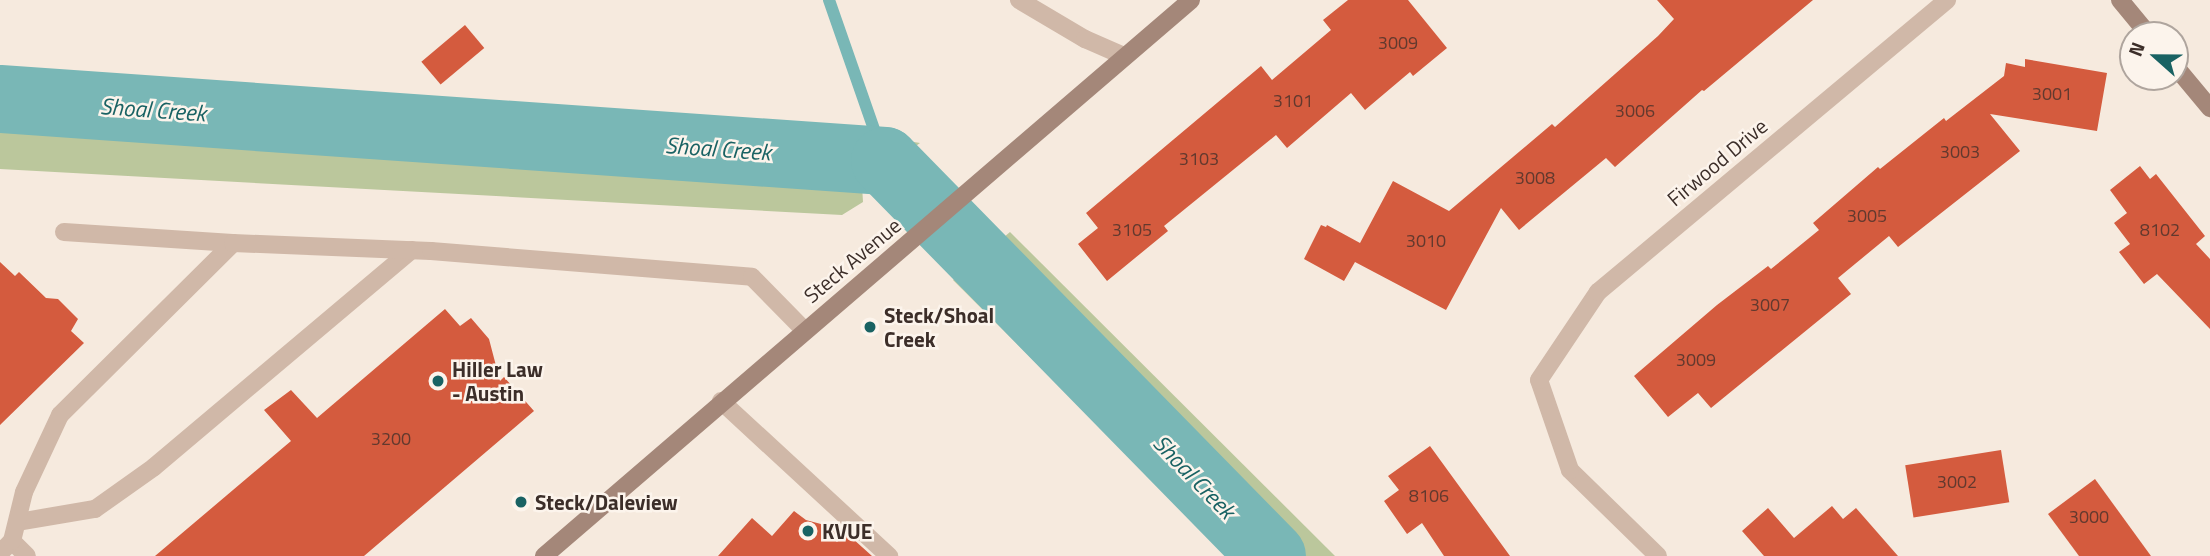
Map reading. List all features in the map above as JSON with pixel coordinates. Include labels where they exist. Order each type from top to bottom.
[{"type":"street","points":[[1019,0],[1084,40],[1124,56]]},
{"type":"street","name":"Steck Avenue","points":[[544,556],[721,401],[1191,0]]},
{"type":"street","name":"Firwood Drive","points":[[1658,556],[1570,470],[1539,380],[1598,292],[1947,0]]},
{"type":"street","points":[[2120,0],[2137,21]]},
{"type":"street","points":[[2189,83],[2210,108]]},
{"type":"street","points":[[64,232],[233,243],[412,250],[752,277],[804,330]]},
{"type":"street","points":[[27,556],[6,547],[18,522],[24,492],[60,415],[233,243]]},
{"type":"street","points":[[18,522],[95,509],[154,467],[412,250]]},
{"type":"street","points":[[721,401],[889,556]]},
{"type":"green space","points":[[0,70],[833,128],[920,143],[862,185],[863,202],[842,215],[0,169]]},
{"type":"green space","points":[[1010,232],[1335,556],[1230,556],[953,280]]},
{"type":"building","points":[[1348,0],[1408,0],[1447,48],[1413,76],[1410,72],[1365,110],[1351,93],[1287,148],[1276,135],[1164,226],[1168,231],[1107,281],[1078,244],[1098,228],[1086,213],[1261,66],[1272,80],[1331,30],[1323,20]]},
{"type":"building","points":[[1657,0],[1813,0],[1702,90],[1615,167],[1606,158],[1519,230],[1501,208],[1446,310],[1355,262],[1344,281],[1304,259],[1321,225],[1327,225],[1360,243],[1393,181],[1449,211],[1552,124],[1555,127],[1658,36],[1674,19]]},
{"type":"building","points":[[465,25],[484,48],[441,85],[421,62]]},
{"type":"building","points":[[2025,59],[2107,73],[2097,131],[1990,114],[2020,151],[1898,247],[1889,236],[1838,278],[1851,294],[1711,408],[1698,393],[1668,417],[1634,376],[1717,305],[1768,266],[1771,269],[1819,230],[1813,223],[1878,167],[1880,169],[1944,118],[1946,121],[2004,76],[2006,63],[2025,67]]},
{"type":"building","points":[[2140,166],[2150,179],[2156,174],[2205,236],[2196,244],[2210,259],[2210,329],[2157,274],[2144,284],[2119,252],[2130,244],[2114,223],[2127,213],[2110,190]]},
{"type":"building","points":[[0,262],[15,276],[19,272],[46,298],[58,299],[78,319],[71,331],[84,343],[0,425]]},
{"type":"building","points":[[445,309],[460,326],[471,318],[489,339],[500,381],[504,377],[534,411],[364,556],[155,556],[291,441],[264,410],[291,390],[317,418]]},
{"type":"building","points":[[1430,446],[1510,556],[1444,556],[1422,523],[1407,534],[1384,501],[1399,490],[1388,476]]},
{"type":"building","points":[[2001,450],[2009,502],[1913,518],[1905,465]]},
{"type":"building","points":[[2095,479],[2151,556],[2079,556],[2048,514]]},
{"type":"building","points":[[1832,506],[1843,519],[1856,508],[1898,556],[1764,556],[1742,531],[1768,508],[1794,538]]},
{"type":"building","name":"KVUE","points":[[794,511],[806,520],[832,527],[852,538],[872,556],[718,556],[752,518],[772,536]]},
{"type":"waterway","points":[[829,0],[885,161]]},
{"type":"waterway","name":"Shoal Creek","points":[[0,99],[885,161],[1272,556]]},
{"type":"place","name":"Steck/Shoal Creek","points":[[870,327]]},
{"type":"place","name":"Hiller Law - Austin","points":[[438,381]]},
{"type":"place","name":"Steck/Daleview","points":[[521,502]]},
{"type":"place","name":"KVUE","points":[[808,531]]}]
